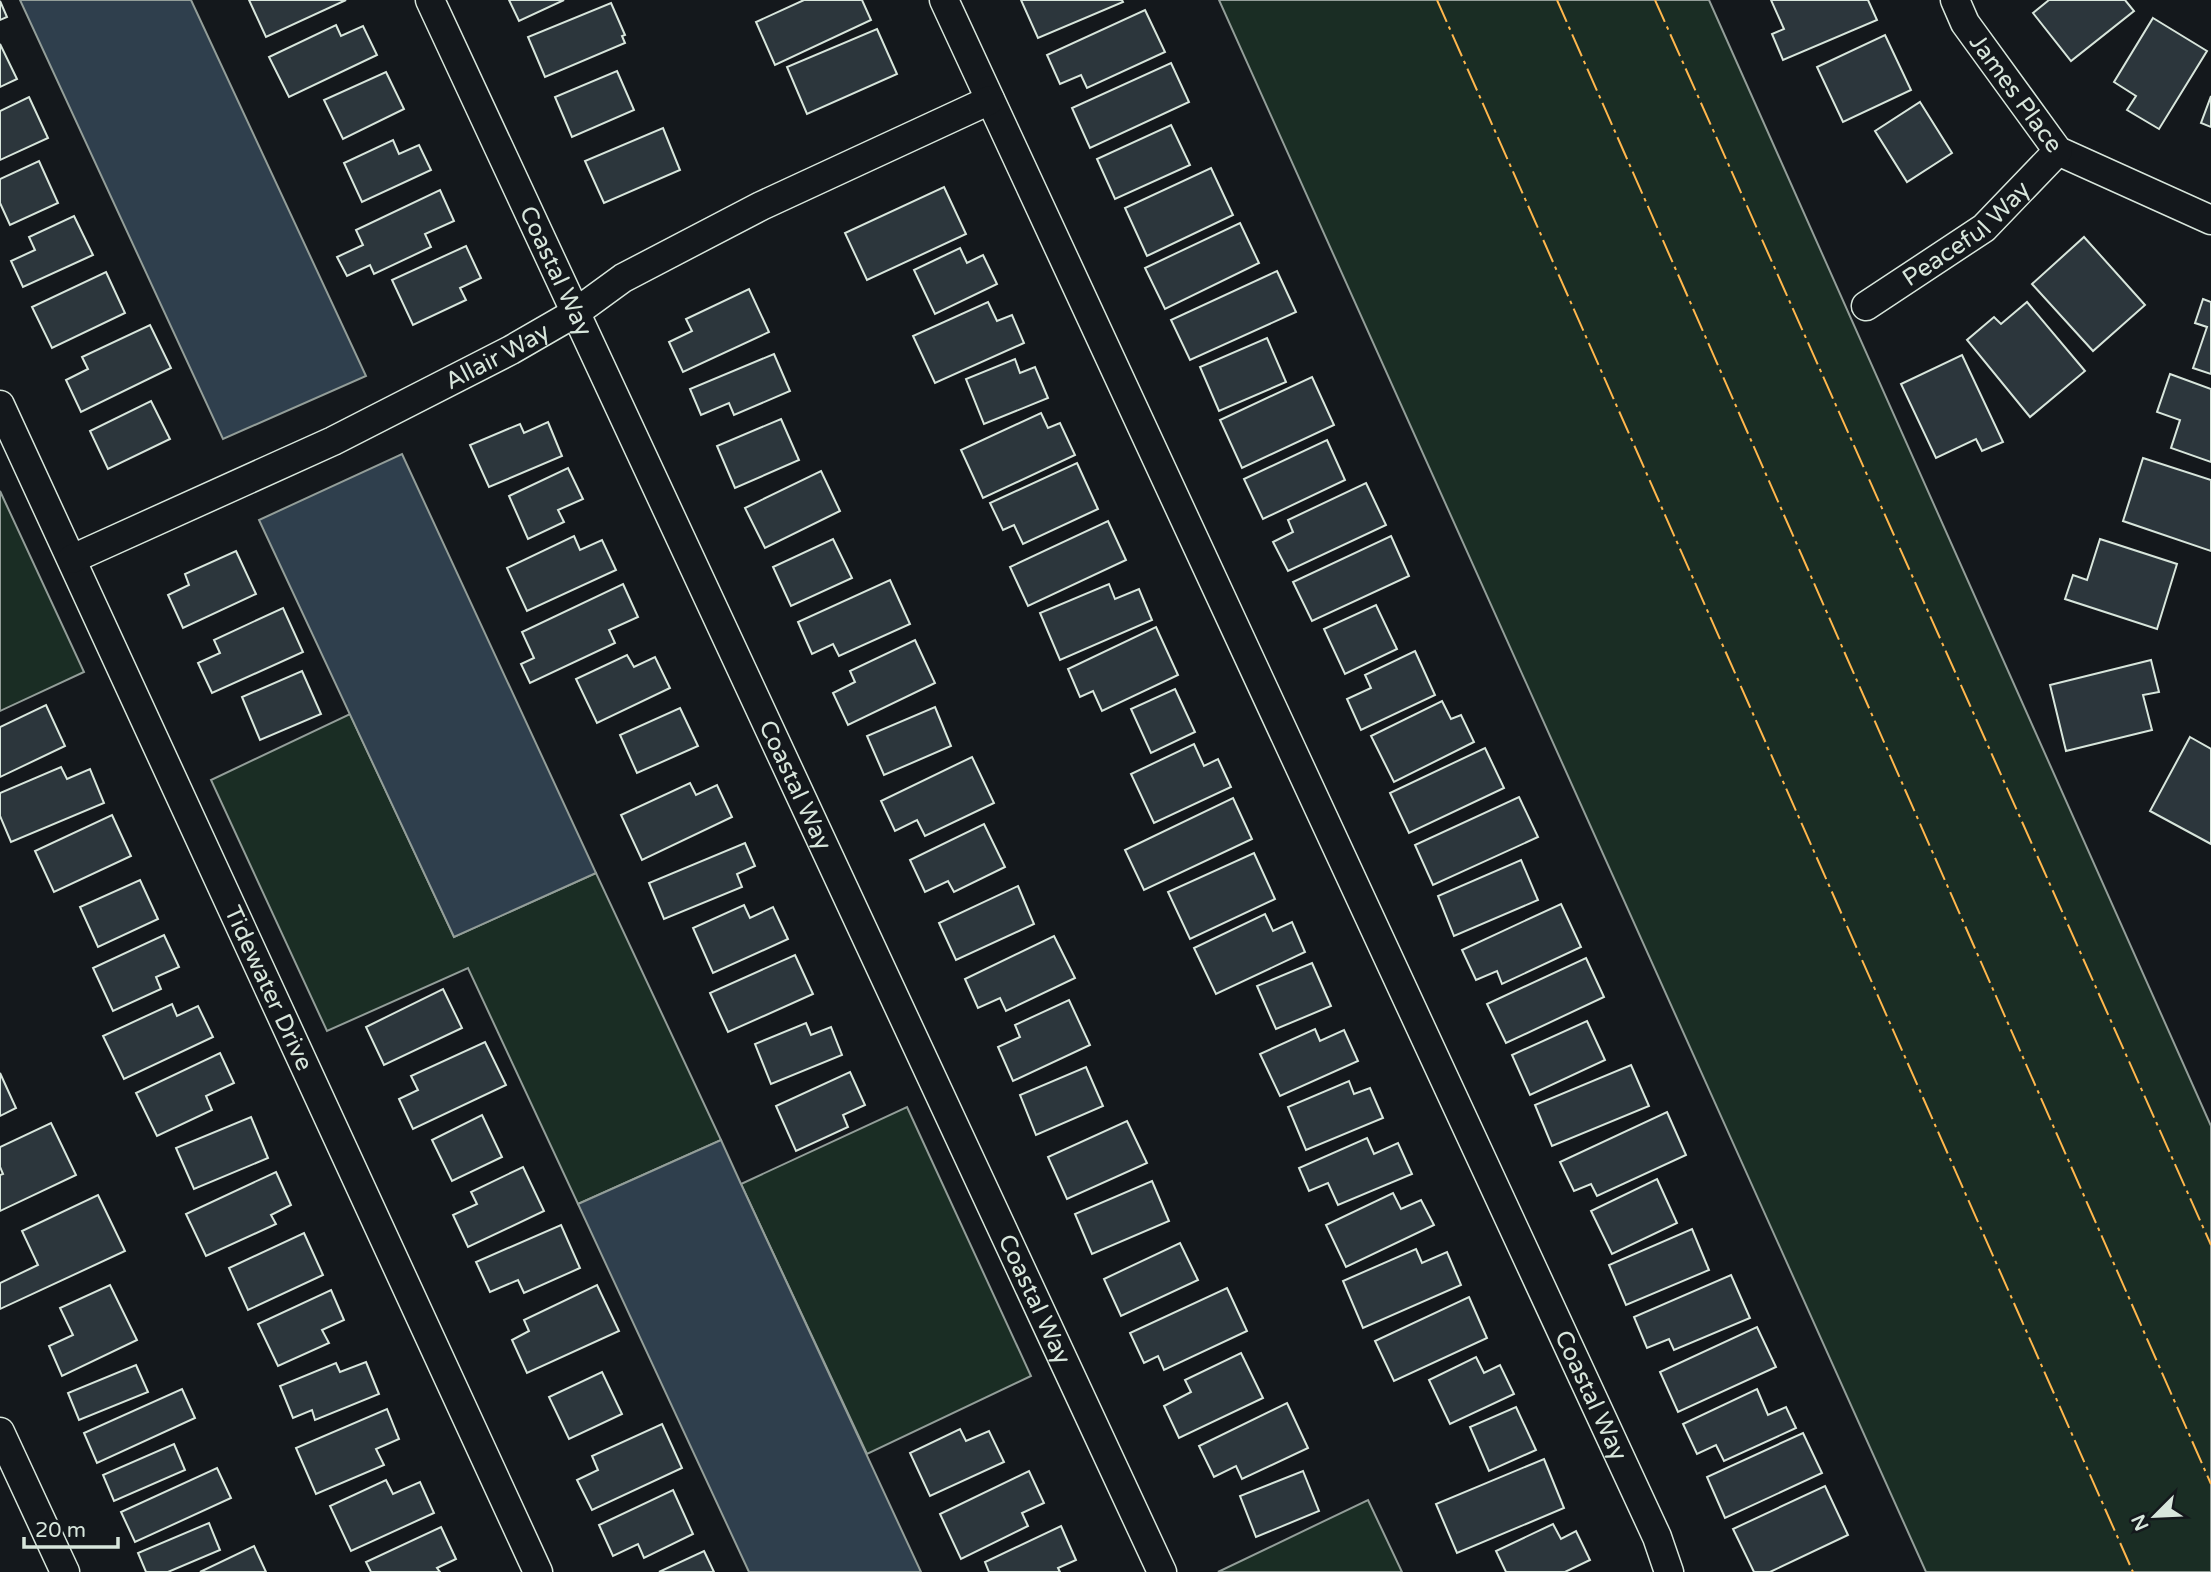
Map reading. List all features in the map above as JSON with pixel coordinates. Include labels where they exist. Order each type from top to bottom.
[{"type":"street","name":"Coastal Way","points":[[430,0],[1162,1572]]},
{"type":"street","name":"Coastal Way","points":[[944,0],[1651,1524],[1669,1572]]},
{"type":"street","name":"James Place","points":[[1955,0],[1965,23],[2058,151],[2211,220]]},
{"type":"street","name":"Allair Way","points":[[72,559],[333,441],[511,350],[575,313],[623,278],[761,206],[990,100]]},
{"type":"street","name":"Peaceful Way","points":[[1866,306],[1984,228],[2058,151]]},
{"type":"street","name":"Tidewater Drive","points":[[0,404],[538,1572]]},
{"type":"street","points":[[0,1432],[65,1572]]},
{"type":"green space","points":[[1219,0],[1709,0],[2211,1126],[2211,1572],[1926,1572]]},
{"type":"green space","points":[[0,491],[84,672],[0,711]]},
{"type":"green space","points":[[350,714],[454,937],[596,873],[721,1140],[578,1204],[468,968],[327,1031],[211,780]]},
{"type":"green space","points":[[907,1107],[1031,1376],[867,1454],[741,1184]]},
{"type":"green space","points":[[1368,1500],[1402,1572],[1218,1572]]},
{"type":"water","points":[[20,0],[191,0],[366,376],[223,439]]},
{"type":"water","points":[[402,454],[596,873],[454,937],[259,520]]},
{"type":"water","points":[[721,1140],[921,1572],[749,1572],[578,1204]]},
{"type":"building","points":[[249,0],[346,0],[266,37]]},
{"type":"building","points":[[509,0],[564,0],[519,21]]},
{"type":"building","points":[[804,0],[862,0],[871,20],[775,65],[756,22]]},
{"type":"building","points":[[1021,0],[1122,0],[1123,2],[1038,38]]},
{"type":"building","points":[[1771,0],[1868,0],[1877,20],[1783,60],[1772,34],[1784,29]]},
{"type":"building","points":[[2049,0],[2125,0],[2134,11],[2071,61],[2033,13]]},
{"type":"building","points":[[0,1],[7,17],[0,20]]},
{"type":"building","points":[[611,3],[625,35],[622,36],[625,43],[545,77],[528,37]]},
{"type":"building","points":[[1145,10],[1165,52],[1087,88],[1081,75],[1060,84],[1047,55]]},
{"type":"building","points":[[2153,18],[2207,51],[2159,129],[2127,110],[2136,96],[2114,82]]},
{"type":"building","points":[[336,25],[341,36],[363,26],[377,55],[289,97],[269,57]]},
{"type":"building","points":[[877,29],[897,74],[807,114],[787,67]]},
{"type":"building","points":[[1885,35],[1911,90],[1843,122],[1817,67]]},
{"type":"building","points":[[0,44],[17,79],[0,87]]},
{"type":"building","points":[[1171,63],[1189,102],[1090,148],[1072,108]]},
{"type":"building","points":[[617,71],[634,110],[572,137],[555,97]]},
{"type":"building","points":[[386,72],[404,109],[343,139],[324,100]]},
{"type":"building","points":[[2211,96],[2211,127],[2201,123]]},
{"type":"building","points":[[29,97],[48,138],[0,160],[0,111]]},
{"type":"building","points":[[1920,102],[1952,153],[1907,182],[1875,131]]},
{"type":"building","points":[[1171,125],[1190,165],[1115,199],[1097,159]]},
{"type":"building","points":[[663,128],[680,170],[604,203],[585,161]]},
{"type":"building","points":[[393,140],[399,154],[419,145],[431,170],[362,202],[344,163]]},
{"type":"building","points":[[39,161],[58,203],[10,225],[0,203],[0,179]]},
{"type":"building","points":[[1211,168],[1233,215],[1147,256],[1125,208]]},
{"type":"building","points":[[944,187],[966,234],[867,280],[845,233]]},
{"type":"building","points":[[440,190],[454,221],[425,234],[431,247],[374,274],[370,265],[347,276],[337,257],[363,245],[356,230]]},
{"type":"building","points":[[74,216],[93,255],[23,287],[11,261],[35,250],[29,237]]},
{"type":"building","points":[[1240,223],[1259,263],[1165,309],[1145,268]]},
{"type":"building","points":[[2084,237],[2145,305],[2093,351],[2032,284]]},
{"type":"building","points":[[466,246],[481,278],[460,288],[466,300],[413,325],[392,280]]},
{"type":"building","points":[[960,248],[967,263],[983,255],[997,284],[935,314],[914,270]]},
{"type":"building","points":[[1277,271],[1296,312],[1190,360],[1171,320]]},
{"type":"building","points":[[106,272],[125,313],[52,348],[32,307]]},
{"type":"building","points":[[749,289],[769,332],[683,372],[669,342],[692,331],[686,319]]},
{"type":"building","points":[[2203,299],[2211,302],[2211,374],[2193,368],[2207,327],[2195,323]]},
{"type":"building","points":[[988,302],[997,321],[1012,315],[1024,343],[935,383],[913,336]]},
{"type":"building","points":[[2027,302],[2085,371],[2030,417],[1967,340],[1994,317],[2001,324]]},
{"type":"building","points":[[150,325],[171,368],[81,412],[66,380],[88,369],[82,357]]},
{"type":"building","points":[[1267,338],[1286,382],[1219,411],[1200,367]]},
{"type":"building","points":[[774,354],[790,391],[734,415],[729,403],[701,415],[690,389]]},
{"type":"building","points":[[1962,355],[2003,442],[1982,451],[1976,439],[1936,458],[1901,384]]},
{"type":"building","points":[[1015,359],[1020,373],[1035,367],[1048,398],[984,424],[966,379]]},
{"type":"building","points":[[2170,374],[2211,389],[2211,462],[2171,448],[2180,420],[2157,412]]},
{"type":"building","points":[[1312,377],[1334,425],[1242,468],[1220,420]]},
{"type":"building","points":[[151,401],[170,439],[108,469],[90,431]]},
{"type":"building","points":[[1041,413],[1048,428],[1060,423],[1075,455],[983,498],[961,450]]},
{"type":"building","points":[[781,419],[799,460],[735,488],[717,446]]},
{"type":"building","points":[[548,422],[562,456],[489,487],[470,445],[520,424],[524,433]]},
{"type":"building","points":[[1327,440],[1345,480],[1263,519],[1244,479]]},
{"type":"building","points":[[2143,458],[2211,480],[2211,551],[2123,521]]},
{"type":"building","points":[[1077,463],[1098,509],[1023,544],[1014,525],[1003,530],[990,503]]},
{"type":"building","points":[[568,468],[583,499],[558,510],[564,522],[528,539],[509,496]]},
{"type":"building","points":[[821,471],[840,511],[765,548],[745,508]]},
{"type":"building","points":[[1366,483],[1386,525],[1288,571],[1273,542],[1293,532],[1288,520]]},
{"type":"building","points":[[1108,521],[1126,560],[1028,606],[1010,567]]},
{"type":"building","points":[[574,536],[580,550],[602,540],[616,570],[527,611],[507,568]]},
{"type":"building","points":[[1391,536],[1409,576],[1312,621],[1293,582]]},
{"type":"building","points":[[833,539],[852,578],[791,606],[773,567]]},
{"type":"building","points":[[2100,539],[2177,564],[2157,629],[2065,599],[2073,575],[2087,580]]},
{"type":"building","points":[[236,551],[256,594],[183,628],[168,595],[189,585],[185,574]]},
{"type":"building","points":[[890,580],[910,624],[839,656],[833,644],[812,654],[798,622]]},
{"type":"building","points":[[623,584],[638,617],[609,630],[615,643],[530,683],[521,664],[534,658],[522,632]]},
{"type":"building","points":[[1109,584],[1115,599],[1139,589],[1152,620],[1060,660],[1040,613]]},
{"type":"building","points":[[1376,605],[1397,649],[1345,674],[1324,629]]},
{"type":"building","points":[[283,608],[303,652],[212,693],[198,663],[220,653],[214,640]]},
{"type":"building","points":[[1156,627],[1178,675],[1102,711],[1093,691],[1080,697],[1068,669]]},
{"type":"building","points":[[915,640],[935,683],[848,725],[833,693],[855,682],[850,671]]},
{"type":"building","points":[[1415,651],[1435,695],[1361,730],[1347,699],[1371,688],[1365,675]]},
{"type":"building","points":[[627,655],[634,667],[655,657],[670,688],[597,723],[576,679]]},
{"type":"building","points":[[2151,660],[2159,692],[2143,695],[2152,730],[2066,751],[2050,685]]},
{"type":"building","points":[[302,671],[321,714],[260,740],[242,697]]},
{"type":"building","points":[[1175,689],[1195,732],[1151,753],[1131,709]]},
{"type":"building","points":[[1442,701],[1451,719],[1461,715],[1474,742],[1394,782],[1371,736]]},
{"type":"building","points":[[46,705],[65,746],[0,777],[0,727]]},
{"type":"building","points":[[935,707],[951,746],[884,775],[867,736]]},
{"type":"building","points":[[680,708],[698,746],[637,773],[620,735]]},
{"type":"building","points":[[2190,737],[2211,749],[2211,844],[2150,811]]},
{"type":"building","points":[[1194,744],[1204,766],[1218,759],[1231,787],[1154,823],[1131,774]]},
{"type":"building","points":[[1485,748],[1504,788],[1409,833],[1390,793]]},
{"type":"building","points":[[972,757],[994,803],[925,836],[917,820],[895,831],[881,801]]},
{"type":"building","points":[[61,767],[67,779],[90,769],[104,803],[11,842],[0,816],[0,793]]},
{"type":"building","points":[[690,783],[696,795],[717,785],[732,817],[642,860],[621,815]]},
{"type":"building","points":[[1519,797],[1538,837],[1433,885],[1415,845]]},
{"type":"building","points":[[1233,798],[1252,839],[1144,890],[1125,850]]},
{"type":"building","points":[[112,815],[131,856],[54,892],[35,851]]},
{"type":"building","points":[[984,824],[1005,867],[954,892],[948,881],[925,892],[910,860]]},
{"type":"building","points":[[745,843],[755,866],[737,874],[742,887],[664,919],[649,883]]},
{"type":"building","points":[[1254,853],[1275,899],[1190,939],[1168,892]]},
{"type":"building","points":[[1521,860],[1538,900],[1454,936],[1438,896]]},
{"type":"building","points":[[140,880],[158,919],[98,947],[80,907]]},
{"type":"building","points":[[1018,886],[1034,924],[956,960],[939,923]]},
{"type":"building","points":[[1561,904],[1581,947],[1502,984],[1497,971],[1476,980],[1462,950]]},
{"type":"building","points":[[744,905],[750,918],[773,907],[788,939],[713,973],[693,928]]},
{"type":"building","points":[[1265,914],[1273,931],[1292,922],[1305,952],[1216,994],[1194,948]]},
{"type":"building","points":[[164,935],[179,967],[156,977],[161,989],[113,1011],[93,968]]},
{"type":"building","points":[[1054,936],[1075,978],[1006,1011],[1000,998],[978,1008],[965,979]]},
{"type":"building","points":[[795,955],[813,994],[728,1032],[710,993]]},
{"type":"building","points":[[1586,958],[1604,997],[1506,1043],[1487,1004]]},
{"type":"building","points":[[1312,963],[1331,1006],[1276,1029],[1257,986]]},
{"type":"building","points":[[443,989],[462,1028],[384,1065],[366,1027]]},
{"type":"building","points":[[1069,1000],[1090,1045],[1013,1081],[998,1047],[1020,1037],[1015,1025]]},
{"type":"building","points":[[172,1004],[177,1016],[198,1006],[213,1037],[124,1079],[103,1036]]},
{"type":"building","points":[[1587,1021],[1605,1060],[1530,1095],[1512,1055]]},
{"type":"building","points":[[806,1023],[811,1035],[831,1027],[842,1055],[771,1084],[755,1044]]},
{"type":"building","points":[[1315,1029],[1320,1041],[1344,1030],[1358,1061],[1280,1096],[1260,1054]]},
{"type":"building","points":[[485,1042],[506,1085],[413,1129],[399,1099],[418,1090],[411,1076]]},
{"type":"building","points":[[220,1053],[234,1083],[206,1096],[212,1110],[157,1136],[136,1093]]},
{"type":"building","points":[[1631,1065],[1649,1106],[1552,1146],[1535,1105]]},
{"type":"building","points":[[1086,1067],[1103,1106],[1036,1135],[1020,1095]]},
{"type":"building","points":[[850,1072],[865,1105],[843,1115],[848,1127],[796,1151],[776,1106]]},
{"type":"building","points":[[0,1073],[16,1108],[0,1116]]},
{"type":"building","points":[[1349,1081],[1354,1094],[1370,1088],[1383,1118],[1306,1150],[1288,1107]]},
{"type":"building","points":[[1667,1112],[1686,1155],[1597,1196],[1591,1184],[1574,1191],[1560,1162]]},
{"type":"building","points":[[482,1115],[502,1157],[452,1181],[432,1140]]},
{"type":"building","points":[[251,1117],[268,1158],[194,1189],[176,1148]]},
{"type":"building","points":[[1127,1121],[1147,1163],[1067,1199],[1048,1157]]},
{"type":"building","points":[[51,1123],[76,1175],[0,1211],[0,1175],[3,1174],[0,1167],[0,1147]]},
{"type":"building","points":[[1367,1138],[1374,1154],[1398,1143],[1412,1174],[1338,1205],[1328,1183],[1309,1191],[1299,1168]]},
{"type":"building","points":[[523,1167],[544,1211],[468,1247],[453,1215],[477,1204],[471,1192]]},
{"type":"building","points":[[276,1172],[291,1205],[271,1215],[276,1224],[206,1256],[186,1214]]},
{"type":"building","points":[[1657,1179],[1677,1223],[1612,1254],[1591,1211]]},
{"type":"building","points":[[1152,1181],[1169,1221],[1092,1254],[1075,1214]]},
{"type":"building","points":[[1393,1193],[1401,1209],[1421,1200],[1434,1225],[1346,1267],[1326,1225]]},
{"type":"building","points":[[98,1195],[125,1251],[0,1309],[0,1283],[38,1265],[22,1231]]},
{"type":"building","points":[[561,1225],[580,1268],[524,1293],[518,1280],[490,1292],[476,1262]]},
{"type":"building","points":[[1692,1229],[1709,1270],[1626,1305],[1609,1265]]},
{"type":"building","points":[[304,1233],[323,1275],[248,1310],[229,1268]]},
{"type":"building","points":[[1180,1243],[1198,1280],[1121,1316],[1104,1279]]},
{"type":"building","points":[[1416,1249],[1422,1263],[1447,1252],[1461,1285],[1363,1328],[1343,1281]]},
{"type":"building","points":[[1731,1275],[1750,1318],[1674,1350],[1669,1339],[1647,1348],[1634,1317]]},
{"type":"building","points":[[110,1285],[137,1340],[62,1376],[49,1346],[73,1335],[60,1308]]},
{"type":"building","points":[[597,1285],[619,1331],[527,1373],[512,1340],[529,1331],[524,1320]]},
{"type":"building","points":[[1227,1288],[1247,1331],[1164,1370],[1158,1356],[1144,1363],[1130,1333]]},
{"type":"building","points":[[331,1290],[344,1320],[322,1330],[329,1343],[278,1366],[258,1324]]},
{"type":"building","points":[[1469,1297],[1487,1338],[1394,1381],[1375,1341]]},
{"type":"building","points":[[1757,1327],[1776,1367],[1678,1412],[1660,1372]]},
{"type":"building","points":[[1241,1353],[1263,1398],[1179,1438],[1164,1406],[1191,1392],[1185,1380]]},
{"type":"building","points":[[1476,1357],[1484,1373],[1500,1365],[1514,1394],[1450,1424],[1429,1380]]},
{"type":"building","points":[[366,1362],[379,1394],[315,1420],[312,1410],[293,1418],[280,1386],[336,1363],[340,1372]]},
{"type":"building","points":[[136,1365],[148,1392],[79,1420],[68,1393]]},
{"type":"building","points":[[602,1372],[622,1414],[569,1439],[549,1397]]},
{"type":"building","points":[[182,1389],[195,1418],[97,1463],[84,1433]]},
{"type":"building","points":[[1757,1389],[1768,1415],[1786,1407],[1796,1428],[1724,1461],[1716,1445],[1697,1454],[1683,1424]]},
{"type":"building","points":[[1287,1403],[1308,1448],[1242,1479],[1236,1466],[1214,1477],[1199,1446]]},
{"type":"building","points":[[1516,1407],[1536,1450],[1489,1471],[1470,1427]]},
{"type":"building","points":[[387,1409],[399,1439],[376,1449],[384,1465],[316,1494],[296,1448]]},
{"type":"building","points":[[662,1424],[682,1468],[592,1510],[577,1480],[598,1470],[592,1456]]},
{"type":"building","points":[[960,1429],[966,1441],[989,1431],[1004,1462],[930,1496],[910,1453]]},
{"type":"building","points":[[1803,1433],[1822,1473],[1725,1518],[1707,1477]]},
{"type":"building","points":[[174,1444],[185,1470],[114,1501],[103,1475]]},
{"type":"building","points":[[1544,1459],[1564,1508],[1457,1553],[1436,1504]]},
{"type":"building","points":[[217,1468],[231,1498],[135,1542],[121,1512]]},
{"type":"building","points":[[1029,1471],[1044,1503],[1022,1513],[1028,1526],[961,1559],[940,1514]]},
{"type":"building","points":[[1303,1471],[1319,1511],[1256,1537],[1240,1496]]},
{"type":"building","points":[[386,1480],[393,1494],[420,1482],[434,1513],[351,1551],[330,1506]]},
{"type":"building","points":[[1825,1486],[1848,1535],[1770,1572],[1754,1572],[1733,1529]]},
{"type":"building","points":[[673,1490],[693,1534],[644,1558],[638,1544],[613,1556],[599,1525]]},
{"type":"building","points":[[209,1523],[220,1550],[168,1572],[146,1572],[138,1553]]},
{"type":"building","points":[[1553,1524],[1561,1539],[1576,1531],[1590,1560],[1565,1572],[1506,1572],[1496,1551]]},
{"type":"building","points":[[1061,1526],[1076,1560],[1058,1568],[1060,1572],[989,1572],[985,1562]]},
{"type":"building","points":[[441,1527],[456,1559],[437,1568],[440,1572],[371,1572],[366,1562]]},
{"type":"building","points":[[254,1546],[266,1572],[200,1572]]},
{"type":"building","points":[[704,1551],[714,1572],[659,1572]]},
{"type":"power","points":[[1437,0],[2133,1572]]},
{"type":"power","points":[[1557,0],[2211,1484]]},
{"type":"power","points":[[1655,0],[2211,1245]]}]
